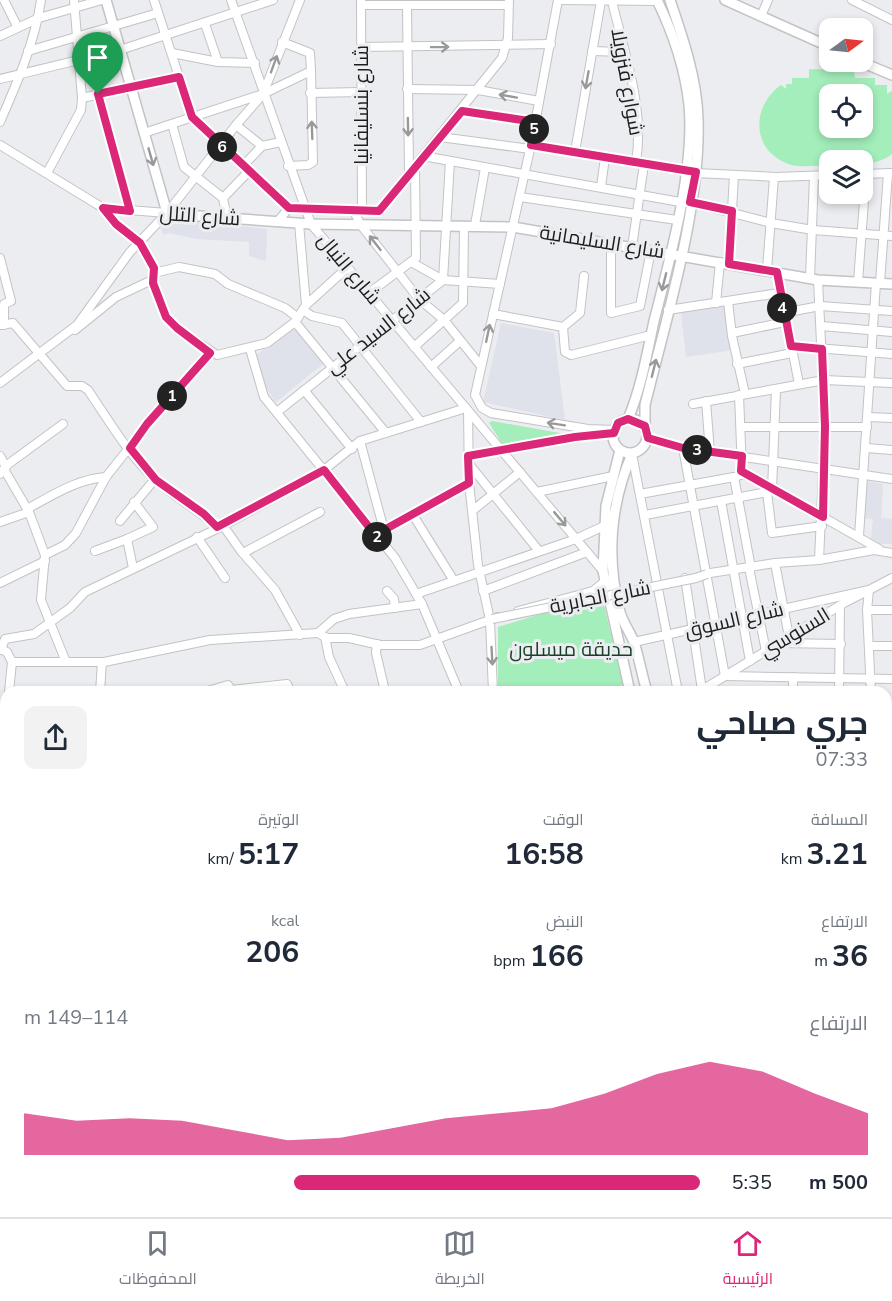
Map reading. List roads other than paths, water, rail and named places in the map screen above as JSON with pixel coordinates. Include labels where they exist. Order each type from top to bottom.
[{"type":"main road","points":[[104,0],[167,213]]},
{"type":"main road","points":[[628,419],[671,253],[680,202],[691,171],[698,120],[694,81],[670,0]]},
{"type":"main road","points":[[725,0],[819,42]]},
{"type":"main road","points":[[629,686],[617,617],[612,553],[614,513],[624,472],[632,454],[641,450],[648,438],[645,426],[645,405],[681,255],[690,202],[689,106],[682,67],[671,30],[657,1]]},
{"type":"main road","points":[[873,67],[892,75]]},
{"type":"main road","name":"شارع التلل","points":[[167,213],[311,224]]},
{"type":"main road","name":"شارع السليمانية","points":[[311,224],[513,227],[814,279],[892,284]]},
{"type":"main road","points":[[632,454],[620,450],[614,442],[614,431],[618,423],[628,419],[645,426]]},
{"type":"main road","points":[[620,450],[604,526],[604,576],[640,686]]},
{"type":"main road","points":[[617,617],[634,642],[645,686]]},
{"type":"main road","points":[[617,617],[634,686]]},
{"type":"street","points":[[4,0],[17,26]]},
{"type":"street","points":[[0,122],[21,74],[39,18],[41,0]]},
{"type":"street","points":[[0,36],[17,26],[74,3],[104,0]]},
{"type":"street","points":[[154,0],[192,117],[220,145],[289,208],[379,211]]},
{"type":"street","name":"شارع النيال","points":[[231,0],[255,63],[263,94],[288,166],[311,224],[587,552],[604,576]]},
{"type":"street","points":[[0,79],[120,50],[236,14],[273,0]]},
{"type":"street","points":[[0,383],[77,325],[130,252],[167,213],[263,94],[300,0]]},
{"type":"street","points":[[614,431],[495,414],[482,408],[475,390],[531,147],[558,0],[657,1]]},
{"type":"street","points":[[761,16],[768,0]]},
{"type":"street","points":[[852,0],[892,20]]},
{"type":"street","name":"شوارع فنزويلا","points":[[574,152],[601,1]]},
{"type":"street","points":[[361,3],[407,6],[508,2],[507,46],[502,58],[462,111],[379,211]]},
{"type":"street","name":"شوارع فنزويلا","points":[[612,2],[637,116],[640,163],[639,195],[632,247]]},
{"type":"street","points":[[47,173],[81,110],[81,60],[74,3]]},
{"type":"street","name":"شارع بنسليفانيا","points":[[361,3],[363,209]]},
{"type":"street","points":[[369,293],[416,258],[407,89],[407,6]]},
{"type":"street","points":[[28,51],[158,13]]},
{"type":"street","points":[[205,24],[218,62]]},
{"type":"street","points":[[282,42],[310,53],[311,70],[314,162],[308,165],[288,166]]},
{"type":"street","points":[[361,47],[551,44]]},
{"type":"street","points":[[592,51],[624,51]]},
{"type":"street","points":[[172,53],[218,62],[255,63]]},
{"type":"street","points":[[144,133],[263,94],[311,70]]},
{"type":"street","points":[[82,98],[179,77]]},
{"type":"street","points":[[407,89],[478,90],[539,101]]},
{"type":"street","points":[[310,93],[361,93]]},
{"type":"street","points":[[98,94],[130,211]]},
{"type":"street","points":[[462,111],[536,122]]},
{"type":"street","points":[[172,124],[184,167],[223,198],[227,218]]},
{"type":"street","points":[[236,125],[262,147]]},
{"type":"street","points":[[440,137],[574,152],[691,171],[774,177],[819,176]]},
{"type":"street","points":[[223,198],[262,147],[281,142]]},
{"type":"street","name":"شارع التلل","points":[[0,145],[103,208],[167,213]]},
{"type":"street","points":[[423,156],[680,202]]},
{"type":"street","points":[[601,187],[605,157]]},
{"type":"street","name":"شارع السيد علي","points":[[277,412],[391,319],[443,280],[450,161]]},
{"type":"street","points":[[475,225],[485,168]]},
{"type":"street","points":[[859,536],[875,310],[890,173],[873,174]]},
{"type":"street","points":[[716,303],[725,263],[734,175]]},
{"type":"street","points":[[814,176],[814,279],[820,306],[825,428],[819,560]]},
{"type":"street","points":[[774,177],[771,223],[772,271],[799,384]]},
{"type":"street","points":[[520,197],[677,220]]},
{"type":"street","points":[[690,202],[732,211],[771,223],[813,230],[892,236]]},
{"type":"street","points":[[858,282],[862,204]]},
{"type":"street","points":[[103,208],[116,224],[140,243],[154,276],[158,298],[166,317],[210,353],[217,355],[250,349],[267,343],[296,320],[304,308],[348,267]]},
{"type":"street","points":[[278,222],[289,208]]},
{"type":"street","points":[[352,209],[360,224],[397,272],[419,298],[444,320],[481,366]]},
{"type":"street","points":[[379,211],[382,225]]},
{"type":"street","points":[[299,223],[304,308],[312,316],[342,323],[358,346],[421,422]]},
{"type":"street","points":[[414,347],[464,303],[464,226]]},
{"type":"street","points":[[611,243],[611,313],[640,306],[651,250]]},
{"type":"street","points":[[0,258],[11,301],[4,304],[2,325],[13,323],[37,355],[67,386],[81,386],[88,390],[155,479],[221,526],[275,590],[300,635]]},
{"type":"street","points":[[411,262],[443,280],[500,284]]},
{"type":"street","points":[[66,333],[84,325],[116,297],[154,276],[179,267],[215,274],[228,284],[285,308],[386,433]]},
{"type":"street","points":[[492,314],[563,327],[580,313],[584,276]]},
{"type":"street","points":[[668,310],[779,293]]},
{"type":"street","points":[[640,494],[741,475],[742,395],[728,301]]},
{"type":"street","points":[[783,313],[820,306],[892,311]]},
{"type":"street","points":[[732,333],[785,322]]},
{"type":"street","points":[[821,326],[892,332]]},
{"type":"street","points":[[563,327],[565,352],[571,355],[651,335]]},
{"type":"street","points":[[431,367],[460,340]]},
{"type":"street","points":[[250,349],[264,397],[380,541],[416,594],[438,639],[457,686]]},
{"type":"street","points":[[737,364],[791,349],[892,354]]},
{"type":"street","points":[[0,583],[65,545],[76,533],[106,477],[147,424],[210,353]]},
{"type":"street","points":[[693,404],[824,380],[892,383]]},
{"type":"street","points":[[776,389],[769,491],[772,533],[822,521]]},
{"type":"street","points":[[304,390],[352,448]]},
{"type":"street","points":[[457,398],[467,397],[475,390]]},
{"type":"street","points":[[706,401],[710,452]]},
{"type":"street","points":[[10,686],[12,662],[7,652],[0,649],[5,639],[34,634],[85,592],[221,526],[324,470],[360,441],[467,410],[469,483],[483,591],[491,619],[493,686]]},
{"type":"street","points":[[481,427],[487,418],[495,414]]},
{"type":"street","points":[[868,417],[892,418]]},
{"type":"street","points":[[4,470],[63,424]]},
{"type":"street","points":[[741,427],[867,427]]},
{"type":"street","points":[[468,460],[501,450],[614,431]]},
{"type":"street","points":[[648,438],[683,448],[772,459],[892,479]]},
{"type":"street","points":[[360,441],[384,530],[380,541]]},
{"type":"street","points":[[683,448],[725,676],[892,679]]},
{"type":"street","points":[[866,448],[892,450]]},
{"type":"street","points":[[632,454],[677,686]]},
{"type":"street","points":[[0,456],[4,470],[28,510],[45,558],[41,600],[66,662]]},
{"type":"street","points":[[468,460],[539,551]]},
{"type":"street","points":[[741,471],[769,491],[822,521],[859,536],[880,550],[892,553]]},
{"type":"street","points":[[472,510],[520,472]]},
{"type":"street","points":[[537,492],[613,476]]},
{"type":"street","points":[[0,522],[28,510],[72,485],[93,478],[106,477]]},
{"type":"street","points":[[734,477],[766,651]]},
{"type":"street","points":[[120,521],[155,479]]},
{"type":"street","points":[[384,530],[469,483]]},
{"type":"street","points":[[645,515],[769,491]]},
{"type":"street","points":[[721,501],[740,618],[750,661]]},
{"type":"street","points":[[95,551],[153,527],[134,502]]},
{"type":"street","points":[[243,553],[320,512]]},
{"type":"street","points":[[413,515],[454,581]]},
{"type":"street","points":[[416,594],[576,539],[604,526]]},
{"type":"street","points":[[197,537],[225,578]]},
{"type":"street","points":[[127,539],[134,568]]},
{"type":"street","points":[[615,591],[775,563],[819,560],[880,550]]},
{"type":"street","points":[[483,591],[587,552]]},
{"type":"street","points":[[775,563],[789,637]]},
{"type":"street","name":"شارع الجابرية","points":[[491,619],[707,574]]},
{"type":"street","points":[[12,662],[102,662],[210,640],[300,635],[321,635],[377,644],[420,645],[491,619],[593,591],[604,576]]},
{"type":"street","points":[[685,578],[699,686]]},
{"type":"street","name":"السنوسي","points":[[708,686],[840,606],[892,579]]},
{"type":"street","points":[[869,590],[867,610],[872,686]]},
{"type":"street","name":"شارع السوق","points":[[634,642],[869,590]]},
{"type":"street","points":[[387,591],[394,599],[395,608]]},
{"type":"street","points":[[321,635],[334,619],[350,614],[422,604]]},
{"type":"street","points":[[839,686],[840,606]]},
{"type":"street","points":[[867,610],[892,610]]},
{"type":"street","points":[[321,635],[342,686]]},
{"type":"street","points":[[779,643],[841,644]]},
{"type":"street","points":[[377,644],[376,653],[384,686]]},
{"type":"street","points":[[869,646],[892,646]]},
{"type":"street","points":[[100,686],[102,662]]},
{"type":"street","points":[[793,677],[793,686]]},
{"type":"street","points":[[268,686],[287,684],[288,686]]},
{"type":"park label","name":"حديقة ميسلون","points":[[571,649]]}]
